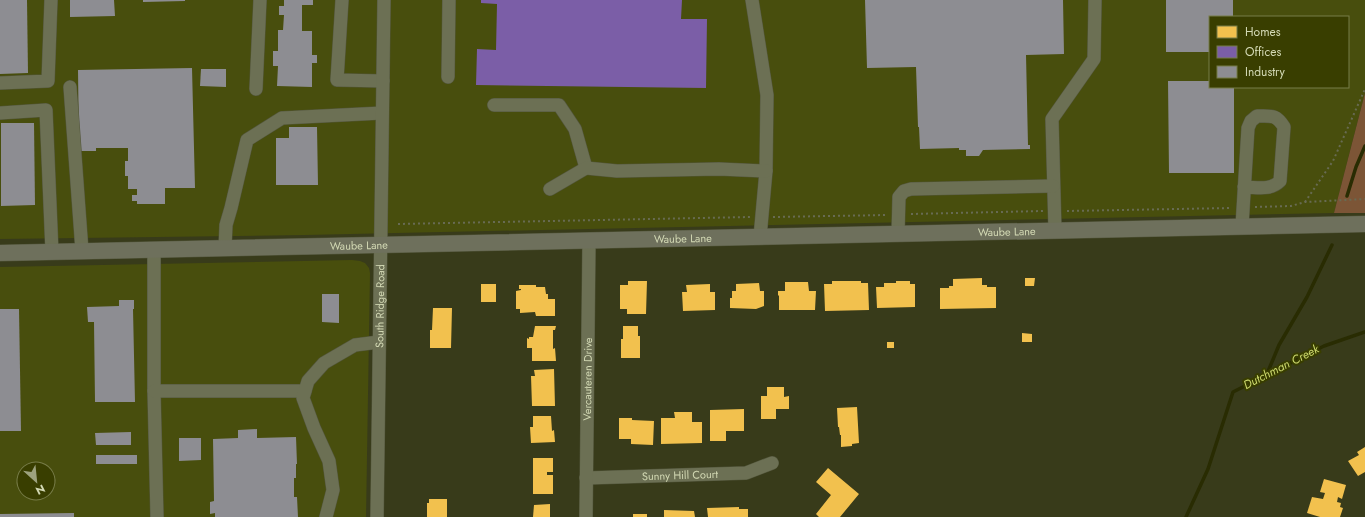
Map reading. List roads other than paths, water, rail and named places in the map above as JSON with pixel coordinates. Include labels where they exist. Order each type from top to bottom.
[{"type":"main road","name":"Waube Lane","points":[[0,252],[1365,224]]},
{"type":"street","points":[[0,83],[48,81],[51,0]]},
{"type":"street","points":[[256,89],[260,0]]},
{"type":"street","points":[[342,0],[337,80],[383,81]]},
{"type":"street","name":"South Ridge Road","points":[[377,517],[383,0]]},
{"type":"street","points":[[448,77],[449,0]]},
{"type":"street","points":[[752,0],[767,95],[766,171],[760,237]]},
{"type":"street","points":[[1055,231],[1052,119],[1094,59],[1096,0]]},
{"type":"street","points":[[70,87],[82,251]]},
{"type":"street","points":[[494,105],[559,105],[575,130],[586,168]]},
{"type":"street","points":[[0,113],[46,110],[52,252]]},
{"type":"street","points":[[225,248],[226,225],[232,208],[248,140],[282,118],[382,113]]},
{"type":"street","points":[[1242,226],[1244,187],[1248,128],[1257,116],[1275,116],[1280,120],[1284,127],[1280,181],[1275,186],[1269,188],[1244,187]]},
{"type":"street","points":[[550,189],[586,168],[617,171],[719,169],[766,171]]},
{"type":"street","points":[[898,234],[899,197],[904,192],[911,189],[1054,186]]},
{"type":"street","name":"Vercauteren Drive","points":[[586,517],[589,241]]},
{"type":"street","points":[[154,250],[154,391],[157,517]]},
{"type":"street","points":[[326,517],[333,490],[329,461],[314,428],[303,398],[308,381],[324,363],[355,345],[380,342]]},
{"type":"street","points":[[154,391],[305,391]]},
{"type":"street","name":"Sunny Hill Court","points":[[586,478],[746,473],[772,463]]},
{"type":"waterway","points":[[1347,196],[1356,167],[1365,146]]},
{"type":"waterway","points":[[1267,374],[1279,345],[1307,297],[1332,245]]},
{"type":"waterway","name":"Dutchman Creek","points":[[1186,517],[1208,469],[1233,392],[1324,346],[1365,332]]}]
